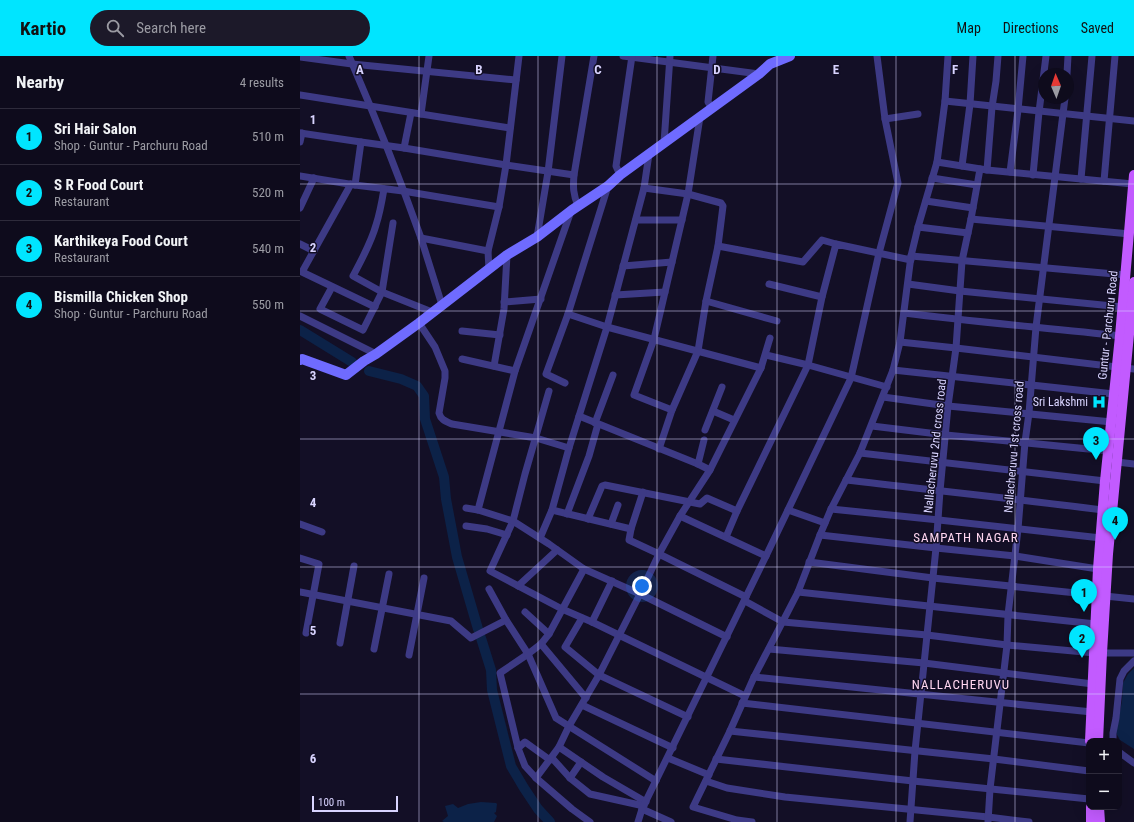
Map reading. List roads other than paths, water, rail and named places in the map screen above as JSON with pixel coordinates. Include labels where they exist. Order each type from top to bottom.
[{"type":"main road","points":[[300,360],[302,359],[346,375],[419,323],[507,255],[537,237],[575,208],[608,186],[620,175],[759,74],[771,60],[790,56]]},
{"type":"main road","name":"Guntur - Parchuru Road","points":[[1090,738],[1093,684],[1098,653],[1096,624],[1101,596],[1117,462],[1125,368],[1132,326],[1126,275],[1134,180]]},
{"type":"main road","name":"Guntur - Parchuru Road","points":[[1098,738],[1098,653],[1101,596],[1098,569],[1114,394],[1125,368],[1120,336],[1130,308],[1134,282]]},
{"type":"main road","points":[[1091,810],[1091,822]]},
{"type":"main road","points":[[1099,810],[1100,822]]},
{"type":"street","points":[[349,56],[371,107],[421,238],[442,305]]},
{"type":"street","points":[[421,114],[429,56]]},
{"type":"street","points":[[488,270],[488,251],[499,207],[506,165],[519,56]]},
{"type":"street","points":[[537,237],[548,172],[562,56]]},
{"type":"street","points":[[478,510],[515,371],[575,208],[573,191],[574,175],[594,56]]},
{"type":"street","points":[[623,56],[670,59],[711,68],[759,74]]},
{"type":"street","points":[[712,56],[708,102],[712,108]]},
{"type":"street","points":[[638,822],[644,805],[746,599],[851,378],[879,253],[898,183],[885,119],[877,56]]},
{"type":"street","points":[[752,822],[738,821],[693,807],[754,678],[798,592],[825,523],[860,453],[887,388],[900,342],[911,258],[936,162],[945,101],[948,56]]},
{"type":"street","points":[[962,166],[970,104],[973,56]]},
{"type":"street","name":"Nallacheruvu 2nd cross road","points":[[910,822],[918,724],[939,520],[940,492],[948,406],[956,348],[962,261],[977,185],[983,169],[996,81],[998,56]]},
{"type":"street","points":[[1010,172],[1023,56]]},
{"type":"street","points":[[1033,175],[1046,56]]},
{"type":"street","points":[[1067,68],[1068,56]]},
{"type":"street","points":[[1081,179],[1092,56]]},
{"type":"street","points":[[1104,181],[1115,56]]},
{"type":"street","points":[[620,175],[616,166],[632,57]]},
{"type":"street","points":[[300,58],[516,80]]},
{"type":"street","points":[[664,143],[670,59]]},
{"type":"street","points":[[300,95],[510,128]]},
{"type":"street","points":[[945,101],[1134,122]]},
{"type":"street","name":"Nallacheruvu 1st cross road","points":[[988,819],[996,732],[1007,645],[1008,615],[1018,529],[1042,267],[1064,104]]},
{"type":"street","points":[[404,148],[412,113]]},
{"type":"street","points":[[885,119],[918,114]]},
{"type":"street","points":[[672,410],[634,395],[654,339],[688,194],[700,117]]},
{"type":"street","points":[[300,142],[301,133],[574,175]]},
{"type":"street","points":[[361,142],[353,185],[301,274],[375,307]]},
{"type":"street","points":[[540,538],[552,510],[569,448],[607,327],[644,188],[649,154]]},
{"type":"street","points":[[936,162],[1033,175],[1104,181],[1134,180]]},
{"type":"street","points":[[300,176],[499,207]]},
{"type":"street","points":[[300,208],[314,178]]},
{"type":"street","points":[[932,178],[977,185]]},
{"type":"street","points":[[565,383],[546,374],[568,314],[608,186]]},
{"type":"street","points":[[644,188],[688,194],[721,203],[723,206],[718,246],[706,301],[698,351],[672,410],[659,449]]},
{"type":"street","points":[[384,189],[377,224],[365,254],[353,276],[382,292],[432,312]]},
{"type":"street","points":[[926,201],[973,208]]},
{"type":"street","points":[[971,219],[1130,234]]},
{"type":"street","points":[[636,220],[682,220]]},
{"type":"street","points":[[332,287],[320,308],[363,330],[382,292],[393,223]]},
{"type":"street","points":[[918,227],[968,233]]},
{"type":"street","points":[[421,238],[488,251]]},
{"type":"street","points":[[718,246],[803,262],[822,240],[879,253],[911,258],[1042,267],[1126,275]]},
{"type":"street","points":[[300,244],[314,251]]},
{"type":"street","points":[[726,537],[808,365],[822,297],[836,244]]},
{"type":"street","points":[[494,366],[504,302],[507,255]]},
{"type":"street","points":[[623,266],[672,262]]},
{"type":"street","points":[[769,284],[822,297]]},
{"type":"street","points":[[908,284],[960,291],[1130,308]]},
{"type":"street","points":[[615,295],[665,292]]},
{"type":"street","points":[[504,302],[541,298]]},
{"type":"street","points":[[706,301],[777,321]]},
{"type":"street","points":[[904,313],[958,320],[1036,326],[1120,336]]},
{"type":"street","points":[[568,314],[607,327],[761,368]]},
{"type":"street","points":[[300,316],[376,354]]},
{"type":"street","points":[[419,323],[435,347],[445,371],[439,413],[443,420],[452,424],[536,438],[569,448]]},
{"type":"street","points":[[462,331],[500,335]]},
{"type":"street","points":[[536,778],[559,748],[569,726],[599,675],[620,635],[659,554],[680,516],[710,470],[761,368],[770,338]]},
{"type":"street","points":[[900,342],[1125,368]]},
{"type":"street","points":[[766,355],[808,365],[887,388]]},
{"type":"street","points":[[462,359],[515,371]]},
{"type":"street","points":[[893,370],[1114,394]]},
{"type":"street","points":[[567,514],[589,456],[596,423],[613,374]]},
{"type":"street","points":[[705,430],[722,387]]},
{"type":"street","points":[[549,391],[525,474],[514,521],[490,571],[562,609],[708,677],[744,699],[918,724],[1086,742]]},
{"type":"street","points":[[883,397],[948,406],[1112,422]]},
{"type":"street","points":[[713,411],[734,420]]},
{"type":"street","points":[[579,416],[710,470]]},
{"type":"street","points":[[872,426],[1109,451]]},
{"type":"street","points":[[698,464],[704,440]]},
{"type":"street","points":[[860,453],[1105,481]]},
{"type":"street","points":[[1117,462],[1134,464]]},
{"type":"street","points":[[846,480],[940,492],[1020,499],[1103,510]]},
{"type":"street","points":[[588,519],[602,486],[605,484],[689,503],[700,504],[707,498],[738,510]]},
{"type":"street","points":[[643,492],[629,540],[746,599],[783,622],[927,635],[1007,645],[1098,653],[1134,653]]},
{"type":"street","points":[[611,524],[618,505]]},
{"type":"street","points":[[466,508],[478,510],[514,521],[584,569],[640,594],[727,637]]},
{"type":"street","points":[[832,509],[1101,538]]},
{"type":"street","points":[[552,510],[631,529]]},
{"type":"street","points":[[788,510],[825,523]]},
{"type":"street","points":[[680,516],[766,556]]},
{"type":"street","points":[[300,524],[322,532]]},
{"type":"street","points":[[466,526],[487,529],[507,535]]},
{"type":"street","points":[[820,535],[1015,556],[1098,569]]},
{"type":"street","points":[[518,586],[557,550]]},
{"type":"street","points":[[300,558],[319,564],[306,633]]},
{"type":"street","points":[[809,562],[1011,587],[1134,599]]},
{"type":"street","points":[[340,642],[354,566]]},
{"type":"street","points":[[584,569],[549,634],[541,644],[500,673],[518,748],[525,766],[536,778],[572,809],[590,822]]},
{"type":"street","points":[[374,649],[389,574]]},
{"type":"street","points":[[409,655],[424,578]]},
{"type":"street","points":[[592,622],[612,581]]},
{"type":"street","points":[[489,589],[506,620],[528,654],[556,718],[656,781]]},
{"type":"street","points":[[300,592],[451,621],[472,638],[506,620]]},
{"type":"street","points":[[798,592],[1096,624]]},
{"type":"street","points":[[525,612],[549,634]]},
{"type":"street","points":[[582,618],[566,646],[599,675],[688,717]]},
{"type":"street","points":[[541,644],[586,698]]},
{"type":"street","points":[[769,649],[924,663],[1093,684]]},
{"type":"street","points":[[1113,738],[1120,679],[1124,671],[1134,661]]},
{"type":"street","points":[[754,678],[1092,712]]},
{"type":"street","points":[[582,704],[673,748]]},
{"type":"street","points":[[730,731],[994,759],[1086,771]]},
{"type":"street","points":[[518,748],[525,742],[551,759],[570,778],[590,794],[644,805]]},
{"type":"street","points":[[559,748],[671,822]]},
{"type":"street","points":[[1122,754],[1134,763]]},
{"type":"street","points":[[668,758],[727,788],[785,797],[1029,822]]},
{"type":"street","points":[[716,759],[1086,799]]},
{"type":"street","points":[[570,778],[581,762]]},
{"type":"water","points":[[1134,668],[1134,749],[1122,741],[1122,738],[1119,738],[1116,733],[1122,701],[1123,683],[1128,674]]},
{"type":"water","points":[[481,802],[497,804],[496,812],[494,813],[497,816],[494,822],[442,821],[448,816],[445,806],[453,804],[458,808],[468,804]]},
{"type":"waterway","points":[[300,330],[352,362]]},
{"type":"waterway","points":[[369,371],[401,379],[417,386],[424,396],[425,419],[444,477],[446,499],[457,557],[478,629]]},
{"type":"waterway","points":[[481,638],[491,670],[492,690],[511,766],[538,809],[550,822]]},
{"type":"place","name":"Sri Lakshmi","points":[[1099,402]]},
{"type":"place","name":"Karthikeya Food Court","points":[[1096,460]]},
{"type":"place","name":"Bismilla Chicken Shop","points":[[1115,540]]},
{"type":"place","name":"Sri Hair Salon","points":[[1084,612]]},
{"type":"place","name":"S R Food Court","points":[[1082,658]]},
{"type":"district","name":"SAMPATH NAGAR","points":[[966,537]]},
{"type":"district","name":"NALLACHERUVU","points":[[961,684]]}]
